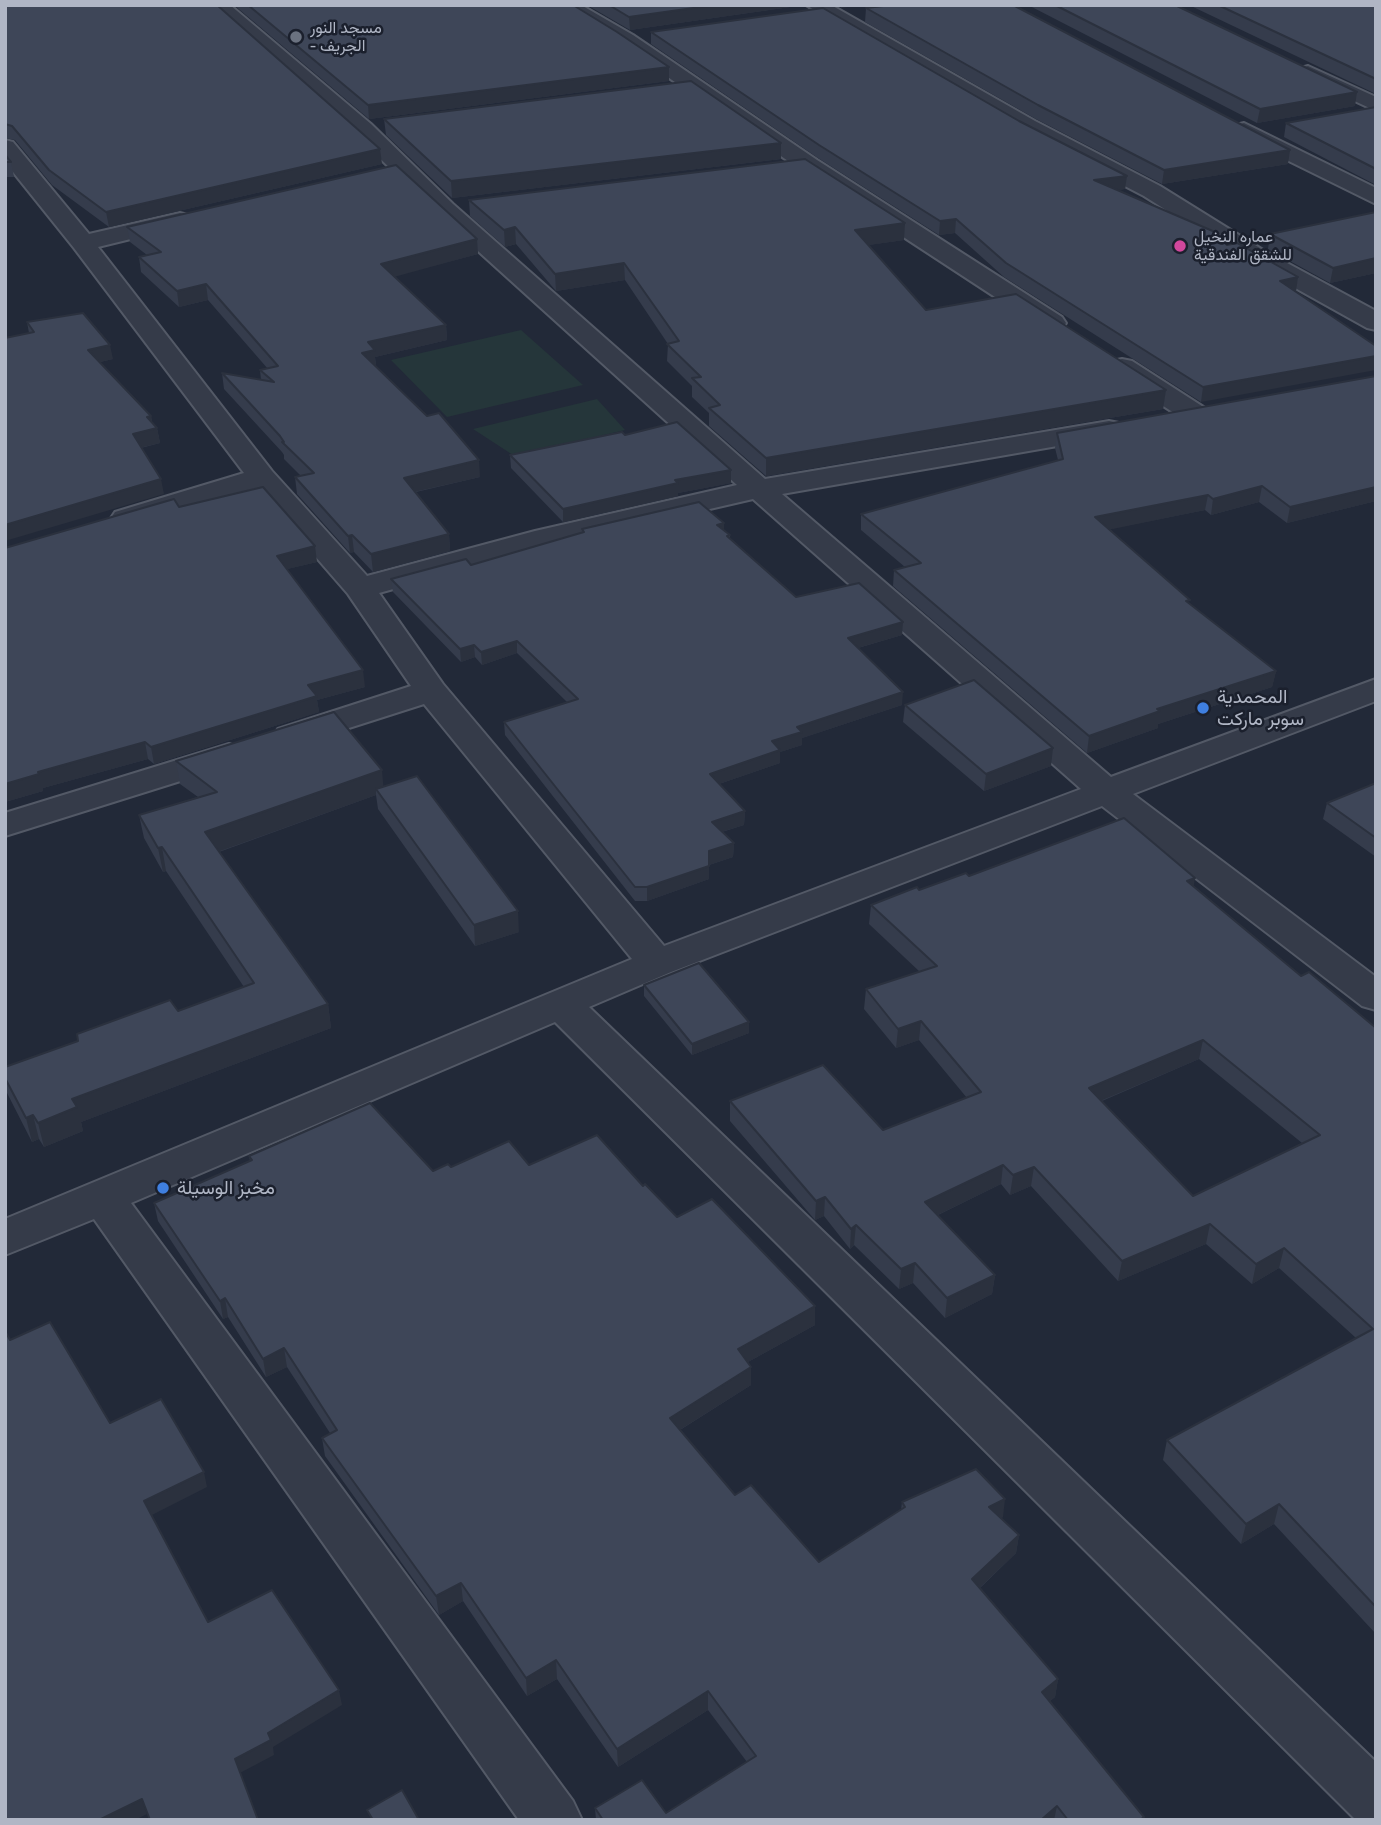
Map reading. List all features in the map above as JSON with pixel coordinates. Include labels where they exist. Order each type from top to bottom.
[{"type":"street","points":[[218,5],[363,129],[391,171],[445,209],[759,489],[1105,790],[1376,997]]},
{"type":"street","points":[[566,5],[626,40],[809,165],[1078,339]]},
{"type":"street","points":[[820,12],[864,13]]},
{"type":"street","points":[[820,12],[1027,126],[1152,191],[1254,255],[1376,322]]},
{"type":"street","points":[[626,40],[653,36]]},
{"type":"street","points":[[1289,63],[1376,104]]},
{"type":"street","points":[[667,90],[695,87]]},
{"type":"street","points":[[1351,116],[1376,111]]},
{"type":"street","points":[[1227,121],[1376,197]]},
{"type":"street","points":[[363,129],[390,126]]},
{"type":"street","points":[[1250,134],[1288,127]]},
{"type":"street","points":[[5,147],[17,180],[83,243],[262,477],[359,588],[431,691],[657,963]]},
{"type":"street","points":[[773,170],[809,165]]},
{"type":"street","points":[[445,209],[480,205]]},
{"type":"street","points":[[83,243],[204,215]]},
{"type":"street","points":[[359,588],[535,540],[759,489],[1208,412],[1101,354]]},
{"type":"street","points":[[95,527],[262,477]]},
{"type":"street","points":[[5,1238],[657,963],[1105,790],[1376,689]]},
{"type":"street","points":[[5,824],[431,691]]},
{"type":"street","points":[[560,1003],[1376,1803],[1351,1820]]},
{"type":"street","points":[[103,1198],[553,1820]]},
{"type":"shaded area","points":[[521,330],[583,385],[447,417],[391,360]]},
{"type":"shaded area","points":[[597,399],[625,430],[516,457],[473,429]]},
{"type":"building","points":[[5,5],[217,5],[380,149],[106,212],[49,170],[12,126],[5,124]]},
{"type":"building","points":[[248,5],[573,5],[669,67],[368,105]]},
{"type":"building","points":[[609,5],[715,5],[629,17]]},
{"type":"building","points":[[892,5],[1013,5],[1290,150],[1164,170],[1038,105],[866,8]]},
{"type":"building","points":[[1055,5],[1175,5],[1357,92],[1260,109]]},
{"type":"building","points":[[1218,5],[1376,5],[1376,79]]},
{"type":"building","points":[[823,8],[1019,121],[1127,176],[1094,180],[1215,232],[1227,245],[1237,243],[1298,277],[1280,281],[1376,346],[1376,356],[1203,387],[1006,263],[956,219],[940,221],[819,145],[651,32]]},
{"type":"building","points":[[691,81],[781,143],[451,181],[384,119]]},
{"type":"building","points":[[1376,107],[1376,169],[1286,123]]},
{"type":"building","points":[[805,159],[905,223],[855,230],[926,310],[1016,294],[1166,390],[766,458],[709,408],[720,405],[692,378],[701,377],[667,344],[679,341],[624,263],[555,274],[515,227],[504,230],[469,200]]},
{"type":"building","points":[[396,165],[477,239],[381,264],[446,325],[368,342],[375,350],[362,353],[427,416],[439,413],[479,460],[404,478],[449,534],[371,554],[352,535],[348,536],[295,477],[314,473],[282,442],[280,436],[222,373],[274,382],[260,370],[278,366],[206,284],[177,291],[139,257],[161,252],[127,227]]},
{"type":"building","points":[[1376,212],[1376,258],[1333,268],[1270,234]]},
{"type":"building","points":[[83,313],[110,345],[88,350],[151,416],[147,417],[157,428],[133,434],[161,479],[5,525],[5,338],[34,332],[27,322]]},
{"type":"building","points":[[1376,376],[1376,487],[1290,507],[1262,486],[1213,499],[1208,495],[1095,517],[1190,600],[1186,601],[1276,671],[1157,709],[1160,711],[1089,736],[894,570],[921,563],[861,514],[1063,459],[1057,433]]},
{"type":"building","points":[[677,422],[731,470],[675,480],[678,483],[563,509],[510,455],[622,432],[625,435]]},
{"type":"building","points":[[263,487],[315,546],[277,556],[363,670],[308,685],[317,696],[151,747],[145,742],[5,784],[5,548],[174,499],[179,507]]},
{"type":"building","points":[[699,502],[724,523],[717,525],[730,535],[727,536],[796,597],[859,583],[903,622],[848,638],[903,692],[797,727],[802,732],[772,741],[780,750],[710,774],[745,811],[712,822],[734,843],[709,851],[709,866],[647,887],[635,887],[504,722],[578,699],[517,641],[481,652],[474,645],[460,649],[391,579],[466,559],[471,565],[584,532],[582,529]]},
{"type":"building","points":[[974,680],[1053,748],[986,774],[905,705]]},
{"type":"building","points":[[334,712],[382,770],[205,832],[328,1004],[72,1099],[77,1107],[38,1123],[33,1115],[26,1118],[5,1078],[5,1067],[78,1041],[77,1034],[170,1000],[178,1011],[254,983],[162,847],[158,848],[139,815],[217,792],[176,761]]},
{"type":"building","points":[[417,776],[518,911],[474,925],[376,789]]},
{"type":"building","points":[[1376,783],[1376,838],[1327,803]]},
{"type":"building","points":[[1124,818],[1195,878],[1187,881],[1301,976],[1309,972],[1376,1028],[1376,1607],[1279,1504],[1246,1524],[1167,1440],[1373,1329],[1284,1248],[1256,1264],[1210,1224],[1122,1261],[1034,1167],[1013,1175],[1003,1165],[925,1202],[995,1275],[947,1298],[915,1263],[901,1269],[856,1225],[851,1229],[825,1197],[816,1201],[730,1101],[823,1065],[883,1130],[981,1092],[921,1021],[898,1029],[866,989],[937,966],[871,905],[917,887],[919,890],[966,873],[969,876]],"holes":[[[1203,1040],[1320,1135],[1193,1196],[1089,1088]]]},
{"type":"building","points":[[699,963],[749,1022],[692,1044],[644,985]]},
{"type":"building","points":[[370,1103],[433,1171],[448,1164],[451,1167],[509,1141],[529,1165],[597,1135],[643,1186],[645,1184],[677,1217],[712,1199],[815,1306],[738,1349],[751,1367],[670,1418],[735,1495],[751,1485],[819,1562],[905,1507],[902,1502],[976,1469],[1005,1499],[989,1507],[1019,1535],[972,1579],[1058,1679],[1042,1692],[1144,1817],[1140,1820],[1068,1820],[1057,1806],[1041,1820],[603,1820],[595,1808],[642,1780],[666,1813],[756,1756],[708,1691],[617,1749],[556,1660],[526,1678],[461,1583],[436,1596],[322,1438],[337,1430],[284,1348],[263,1359],[225,1298],[220,1301],[154,1203],[252,1160],[249,1156]]},
{"type":"building","points":[[50,1322],[110,1423],[161,1399],[204,1472],[144,1501],[208,1622],[272,1590],[339,1690],[268,1733],[271,1740],[235,1759],[258,1820],[150,1820],[142,1799],[99,1820],[5,1820],[5,1331],[10,1340]]},
{"type":"building","points":[[402,1790],[419,1820],[373,1820],[367,1810]]},
{"type":"place","name":"مسجد النور - الجريف","points":[[296,37]]},
{"type":"place","name":"عماره النخيل للشقق الفندقية","points":[[1180,246]]},
{"type":"place","name":"المحمدية سوبر ماركت","points":[[1203,708]]},
{"type":"place","name":"مخبز الوسيلة","points":[[163,1188]]}]
